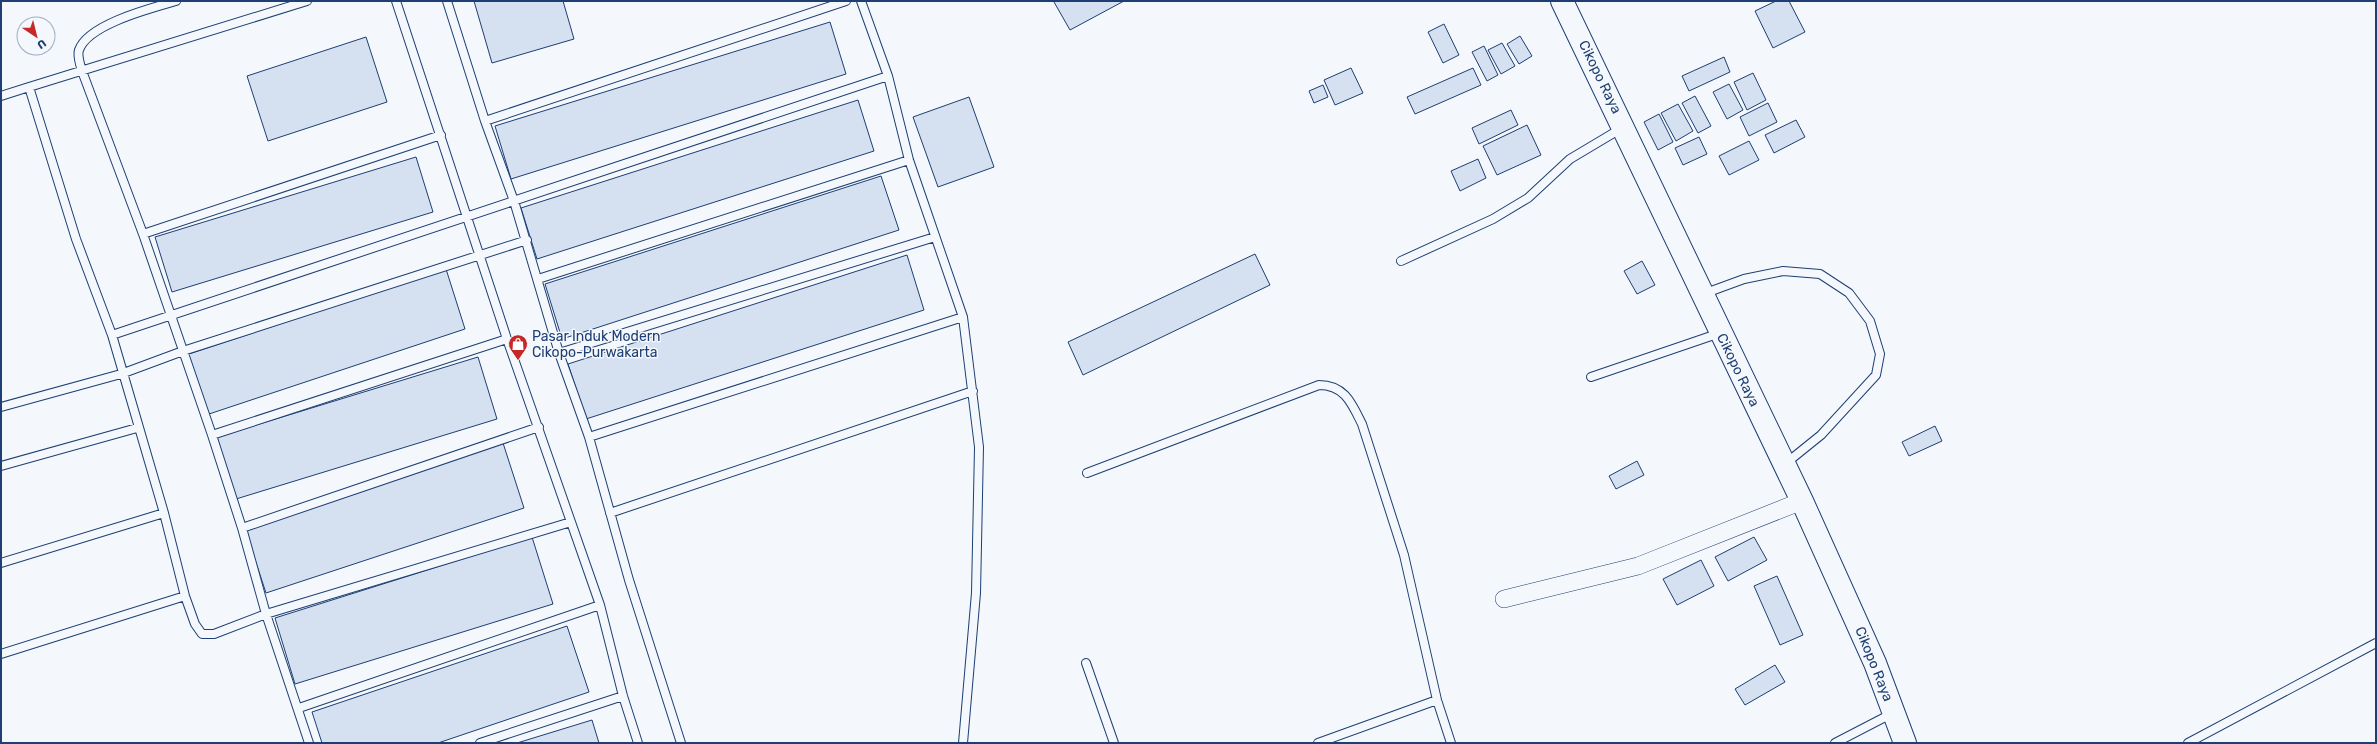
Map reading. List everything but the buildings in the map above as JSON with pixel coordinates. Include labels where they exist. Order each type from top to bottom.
[{"type":"highway","name":"Cikopo Raya","points":[[1562,1],[1624,126],[1720,333],[1802,501],[1875,663],[1905,743]]},
{"type":"street","points":[[1504,599],[1575,583],[1638,566],[1802,501]]},
{"type":"lane","points":[[176,1],[119,20],[84,41],[78,54],[82,71],[143,234],[212,435],[242,528],[266,614],[310,743]]},
{"type":"lane","points":[[1,96],[307,1]]},
{"type":"lane","points":[[396,1],[481,255],[507,339],[600,605],[623,696],[638,743]]},
{"type":"lane","points":[[447,1],[485,121],[514,201],[559,353],[588,437],[629,580],[681,743]]},
{"type":"lane","points":[[485,121],[846,1]]},
{"type":"lane","points":[[861,1],[888,76],[909,160],[963,318],[979,447],[976,593],[963,743]]},
{"type":"lane","points":[[112,335],[467,215],[514,201],[888,76]]},
{"type":"lane","points":[[29,87],[76,239],[112,335],[121,374],[164,513],[185,596],[199,631],[205,635],[214,634],[266,614],[571,522]]},
{"type":"lane","points":[[1401,261],[1493,219],[1528,198],[1570,159],[1624,126]]},
{"type":"lane","points":[[143,234],[441,134]]},
{"type":"lane","points":[[538,280],[909,160]]},
{"type":"lane","points":[[559,353],[935,237]]},
{"type":"lane","points":[[1,406],[121,374],[183,351],[526,240]]},
{"type":"lane","points":[[1703,294],[1744,279],[1783,271],[1820,274],[1849,293],[1870,321],[1880,354],[1876,375],[1821,435],[1784,464]]},
{"type":"lane","points":[[588,437],[963,318]]},
{"type":"lane","points":[[1591,377],[1720,333]]},
{"type":"lane","points":[[212,435],[507,339]]},
{"type":"lane","points":[[1087,474],[1319,385],[1331,385],[1340,390],[1353,406],[1362,424],[1404,555],[1438,700],[1451,743]]},
{"type":"lane","points":[[610,513],[973,391]]},
{"type":"lane","points":[[242,528],[539,427]]},
{"type":"lane","points":[[1,466],[137,428]]},
{"type":"lane","points":[[1,563],[164,513]]},
{"type":"lane","points":[[1,654],[185,596]]},
{"type":"lane","points":[[299,708],[600,605]]},
{"type":"lane","points":[[2188,743],[2376,643]]},
{"type":"lane","points":[[1086,662],[1114,743]]},
{"type":"lane","points":[[480,743],[623,696]]},
{"type":"lane","points":[[1318,743],[1438,700]]},
{"type":"lane","points":[[1835,743],[1894,713]]},
{"type":"place","name":"Pasar Induk Modern Cikopo-Purwakarta","points":[[518,361]]}]
